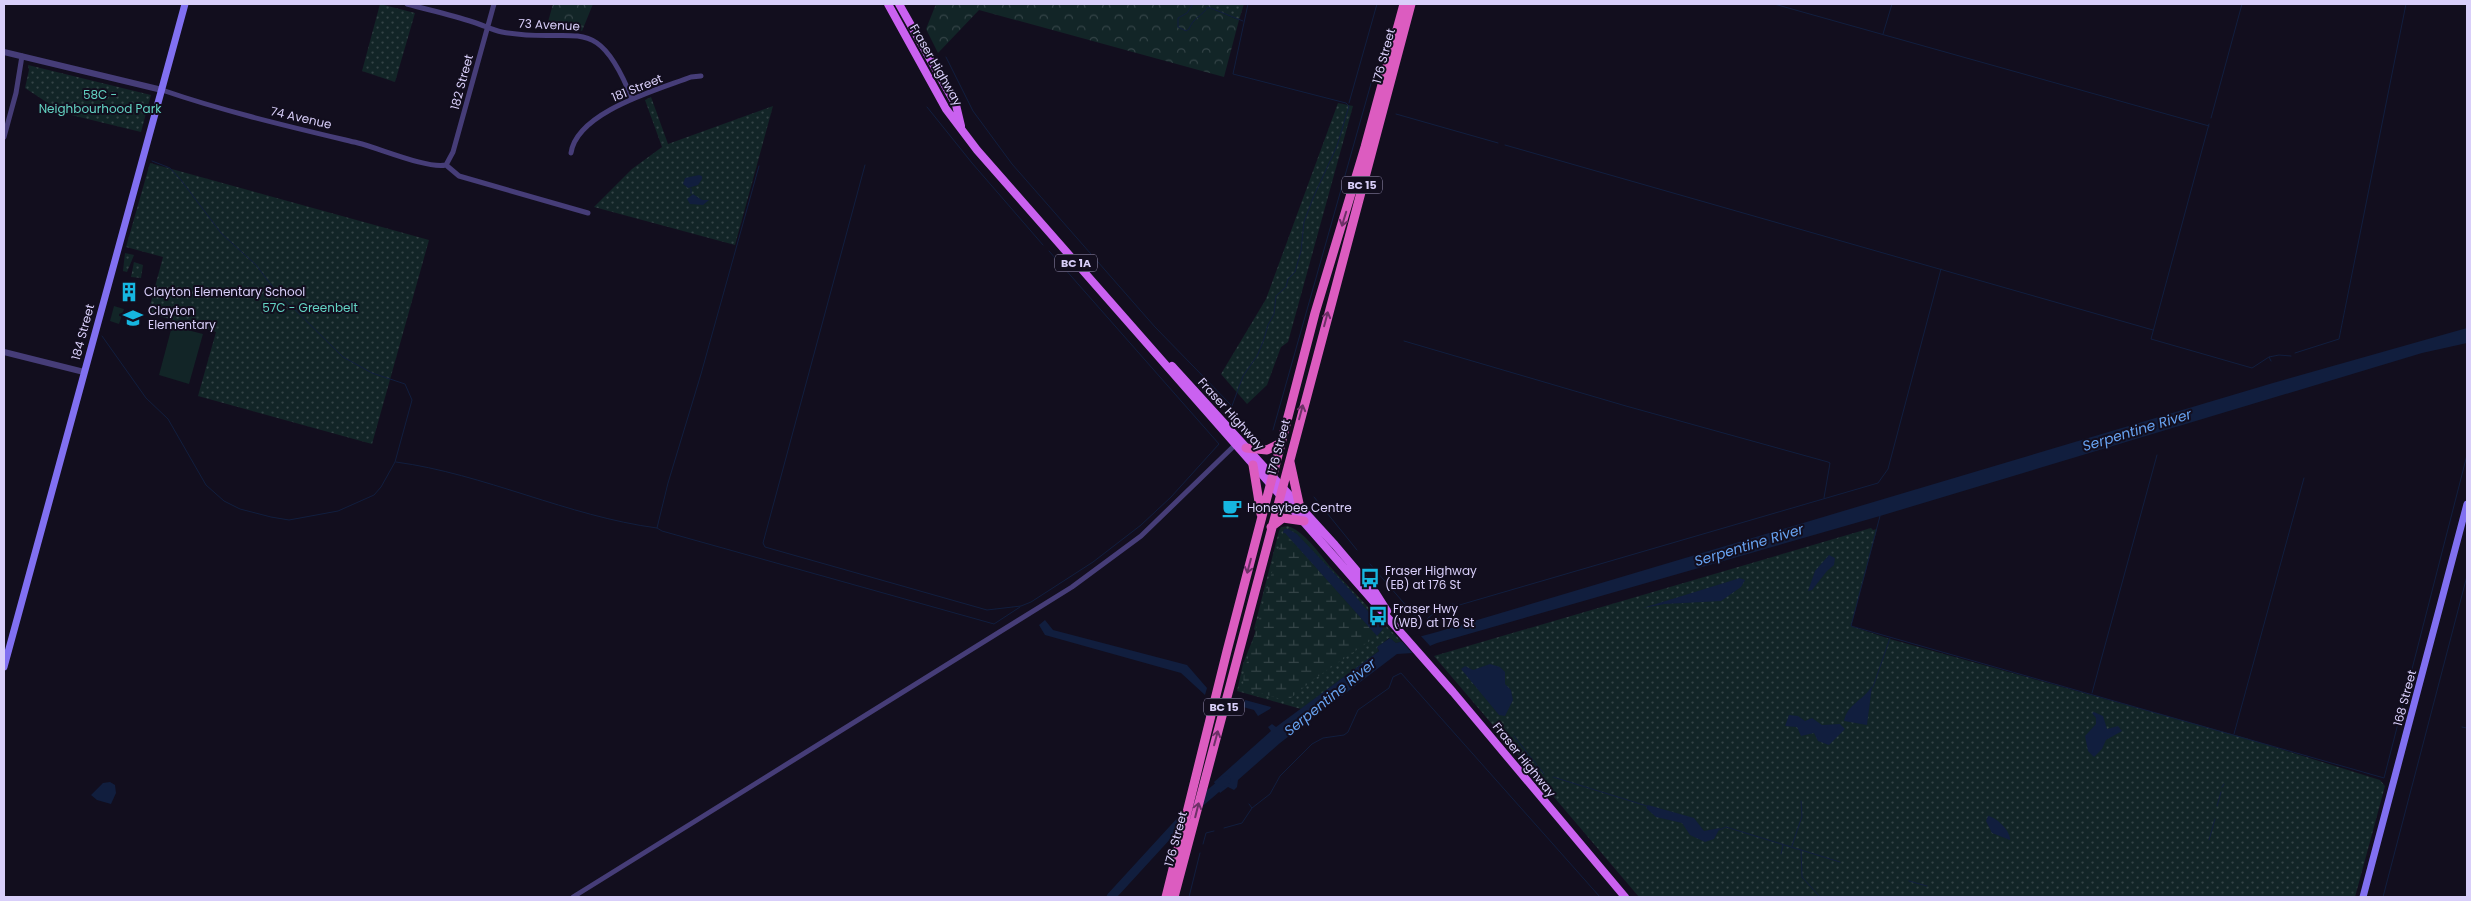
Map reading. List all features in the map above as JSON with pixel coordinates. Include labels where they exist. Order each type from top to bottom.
[{"type":"highway","name":"BC 15","points":[[1281,443],[1315,313],[1365,147],[1404,4]]},
{"type":"highway","name":"176 Street","points":[[1174,897],[1411,4]]},
{"type":"highway","points":[[1246,448],[1267,450],[1281,443]]},
{"type":"highway","name":"176 Street","points":[[1166,897],[1281,443]]},
{"type":"highway","points":[[1289,458],[1300,508]]},
{"type":"highway","points":[[1253,465],[1262,518]]},
{"type":"highway","points":[[1271,528],[1283,518],[1304,521]]},
{"type":"main road","name":"184 Street","points":[[4,667],[185,4]]},
{"type":"main road","name":"Fraser Highway","points":[[888,4],[946,109],[966,137],[1131,325],[1246,448],[1304,521],[1625,897]]},
{"type":"main road","name":"Fraser Highway","points":[[899,4],[956,105],[966,137]]},
{"type":"main road","name":"Fraser Highway","points":[[1188,386],[1235,445],[1253,465],[1272,481]]},
{"type":"main road","points":[[1188,386],[1272,481]]},
{"type":"main road","name":"Fraser Highway","points":[[1281,491],[1300,508],[1375,592],[1405,637]]},
{"type":"main road","name":"168 Street","points":[[2363,897],[2467,504]]},
{"type":"street","name":"73 Avenue","points":[[407,4],[503,32],[526,35],[574,34],[594,41],[604,47],[613,59],[632,98]]},
{"type":"street","name":"182 Street","points":[[446,165],[453,152],[494,4]]},
{"type":"street","name":"74 Avenue","points":[[4,52],[162,90],[205,105],[288,128],[357,143],[433,165],[446,165],[458,176],[588,213]]},
{"type":"street","points":[[4,137],[16,93],[22,56]]},
{"type":"street","name":"181 Street","points":[[571,153],[573,143],[592,123],[607,112],[632,98],[701,76]]},
{"type":"street","points":[[4,352],[84,372]]},
{"type":"street","points":[[573,897],[1092,573],[1153,526],[1235,445]]},
{"type":"green space","points":[[380,4],[415,13],[395,82],[362,71]]},
{"type":"green space","points":[[553,4],[593,4],[582,31],[577,29],[546,29]]},
{"type":"green space","points":[[936,4],[1209,4],[1212,9],[1239,20],[1224,77],[979,10],[938,53],[926,29]]},
{"type":"green space","points":[[1209,4],[1244,4],[1239,20],[1211,9]]},
{"type":"green space","name":"58C - Neighbourhood Park","points":[[28,65],[151,95],[141,132],[63,113],[25,88],[29,70]]},
{"type":"green space","points":[[651,97],[668,144],[773,106],[735,245],[594,207],[632,169],[662,147],[645,100]]},
{"type":"green space","points":[[1338,103],[1353,106],[1288,342],[1281,347],[1267,385],[1247,404],[1221,374],[1266,299]]},
{"type":"green space","name":"57C - Greenbelt","points":[[150,163],[429,240],[372,444],[198,396],[216,332],[148,313],[163,257],[126,247]]},
{"type":"green space","points":[[125,253],[134,255],[127,272],[123,271]]},
{"type":"green space","points":[[134,262],[143,265],[141,278],[131,277]]},
{"type":"green space","points":[[114,306],[124,309],[119,324],[110,321]]},
{"type":"green space","points":[[172,326],[203,334],[189,384],[159,375]]},
{"type":"green space","points":[[1288,526],[1295,529],[1308,540],[1335,572],[1402,642],[1396,643],[1389,638],[1377,648],[1379,651],[1301,709],[1237,691],[1243,664],[1256,631],[1254,629],[1279,531],[1281,527]]},
{"type":"green space","points":[[1871,528],[1873,530],[1877,529],[1851,626],[1890,639],[2242,737],[2380,780],[2385,786],[2355,897],[1639,897],[1434,656]]},
{"type":"green space","points":[[1283,533],[1377,636],[1313,680],[1287,701],[1243,688],[1244,672]]},
{"type":"water","points":[[702,176],[702,179],[698,185],[688,188],[683,184],[685,178]]},
{"type":"water","points":[[693,194],[702,200],[709,200],[703,205],[690,204],[687,199]]},
{"type":"water","points":[[2467,328],[2467,343],[2422,353],[1880,516],[1437,643],[1413,653],[1397,654],[1280,743],[1238,780],[1237,787],[1234,790],[1228,787],[1220,793],[1214,782],[1271,731],[1268,727],[1272,724],[1276,727],[1379,651],[1377,647],[1390,638],[1396,643],[1437,632],[2273,383]]},
{"type":"water","points":[[1284,529],[1297,534],[1351,591],[1383,629],[1377,636],[1283,533]]},
{"type":"water","points":[[1829,555],[1835,558],[1834,565],[1812,590],[1808,591],[1815,571]]},
{"type":"water","points":[[1740,578],[1745,580],[1741,587],[1721,601],[1665,604],[1643,608]]},
{"type":"water","points":[[1045,620],[1053,630],[1187,665],[1207,688],[1205,695],[1181,673],[1045,635],[1039,625]]},
{"type":"water","points":[[1490,664],[1500,667],[1505,672],[1505,684],[1511,690],[1513,700],[1505,716],[1499,715],[1461,669],[1465,666],[1473,670]]},
{"type":"water","points":[[1872,686],[1867,725],[1844,721],[1852,706]]},
{"type":"water","points":[[1245,700],[1271,707],[1258,716],[1254,710],[1243,707]]},
{"type":"water","points":[[2092,713],[2103,716],[2107,729],[2118,726],[2122,731],[2106,740],[2102,749],[2094,757],[2088,751],[2085,736],[2096,724],[2096,718]]},
{"type":"water","points":[[1789,715],[1798,716],[1805,721],[1812,718],[1822,725],[1840,724],[1845,729],[1829,745],[1818,741],[1814,733],[1801,736],[1797,727],[1785,726]]},
{"type":"water","points":[[110,782],[115,785],[116,793],[111,804],[97,800],[91,795],[103,783]]},
{"type":"water","points":[[1648,805],[1694,818],[1704,831],[1720,828],[1714,839],[1705,842],[1690,835],[1682,823],[1656,817],[1646,808]]},
{"type":"water","points":[[1988,816],[2002,825],[2010,836],[2010,840],[1992,833],[1986,821]]},
{"type":"pier","points":[[1419,634],[1431,647],[1414,655],[1400,639]]},
{"type":"waterway","points":[[1193,4],[1187,13],[1178,18],[1178,27],[1186,31],[1208,7],[1243,21]]},
{"type":"waterway","points":[[1232,406],[1243,376],[1257,356],[1263,342],[1268,325],[1274,314],[1276,296],[1286,287],[1288,279],[1295,272],[1301,251],[1304,222],[1337,146],[1349,106],[1346,103],[1233,74],[1248,4]]},
{"type":"waterway","points":[[1349,103],[1377,4]]},
{"type":"waterway","points":[[1774,4],[2209,126]]},
{"type":"waterway","points":[[1883,34],[1892,4]]},
{"type":"waterway","points":[[2211,118],[2242,4]]},
{"type":"waterway","points":[[2295,353],[2339,339],[2406,4]]},
{"type":"waterway","points":[[946,57],[973,111],[1012,164],[1155,327],[1231,405]]},
{"type":"waterway","points":[[1273,430],[1374,73]]},
{"type":"waterway","points":[[927,107],[972,163],[1043,245]]},
{"type":"waterway","points":[[1396,114],[1498,143]]},
{"type":"waterway","points":[[2209,124],[2151,339],[2252,368],[2269,357]]},
{"type":"waterway","points":[[1505,145],[2153,330]]},
{"type":"waterway","points":[[102,336],[146,398],[168,419],[206,485],[224,501],[240,509],[289,520],[338,511],[374,495],[381,487],[395,462],[412,400],[405,384],[372,373],[343,357],[276,291],[256,265],[221,233],[170,168],[152,161]]},
{"type":"waterway","points":[[865,165],[763,543],[765,547],[987,610],[1021,606],[1031,602],[1093,562],[1141,525],[1171,497],[1219,444],[1049,251]]},
{"type":"waterway","points":[[657,528],[668,483],[701,374],[759,166]]},
{"type":"waterway","points":[[691,188],[691,194]]},
{"type":"waterway","points":[[1427,619],[1440,608],[1453,604],[1456,606],[1878,483],[1888,469],[1941,269]]},
{"type":"waterway","points":[[1404,341],[1626,406],[1828,462],[1830,463],[1824,498]]},
{"type":"waterway","points":[[2271,361],[2269,357],[2279,355],[2291,356]]},
{"type":"waterway","points":[[2092,693],[2157,455]]},
{"type":"waterway","points":[[1880,516],[1851,626],[2384,778],[2467,455]]},
{"type":"waterway","points":[[396,462],[462,476],[591,514],[657,528],[662,531],[994,624],[1020,607]]},
{"type":"waterway","points":[[2234,734],[2304,478]]},
{"type":"waterway","points":[[1314,497],[1357,550]]},
{"type":"waterway","points":[[1370,564],[1416,617]]},
{"type":"waterway","points":[[2383,897],[2467,576]]},
{"type":"waterway","points":[[1873,687],[1890,638]]},
{"type":"waterway","points":[[1249,804],[1252,808],[1270,794],[1280,776],[1312,744],[1323,738],[1344,735],[1348,732],[1358,710],[1389,688],[1393,677],[1401,673],[1600,897]]},
{"type":"waterway","points":[[2462,727],[2467,728]]},
{"type":"waterway","points":[[1514,736],[1544,774]]},
{"type":"waterway","points":[[1553,777],[1647,806]]},
{"type":"waterway","name":"Serpentine River","points":[[1198,804],[1226,780]]},
{"type":"waterway","points":[[2217,806],[2221,792]]},
{"type":"waterway","points":[[1792,846],[1802,816],[1801,801]]},
{"type":"waterway","points":[[1224,828],[1242,823],[1252,808]]},
{"type":"waterway","name":"Serpentine River","points":[[1111,897],[1188,813]]},
{"type":"waterway","points":[[2209,840],[2215,819]]},
{"type":"waterway","points":[[1719,830],[1726,827],[1840,862]]},
{"type":"waterway","points":[[1203,844],[1206,833],[1214,831]]},
{"type":"waterway","points":[[1781,854],[1783,845]]},
{"type":"waterway","points":[[1801,850],[1802,877],[1820,897]]},
{"type":"waterway","points":[[1189,897],[1200,853]]},
{"type":"waterway","points":[[1909,881],[1927,886]]},
{"type":"place","name":"Clayton Elementary School","points":[[129,292]]},
{"type":"place","name":"Clayton Elementary","points":[[133,318]]},
{"type":"place","name":"Honeybee Centre","points":[[1232,508]]},
{"type":"place","name":"Fraser Highway (EB) at 176 St","points":[[1370,578]]},
{"type":"place","name":"Fraser Hwy (WB) at 176 St","points":[[1378,616]]}]
